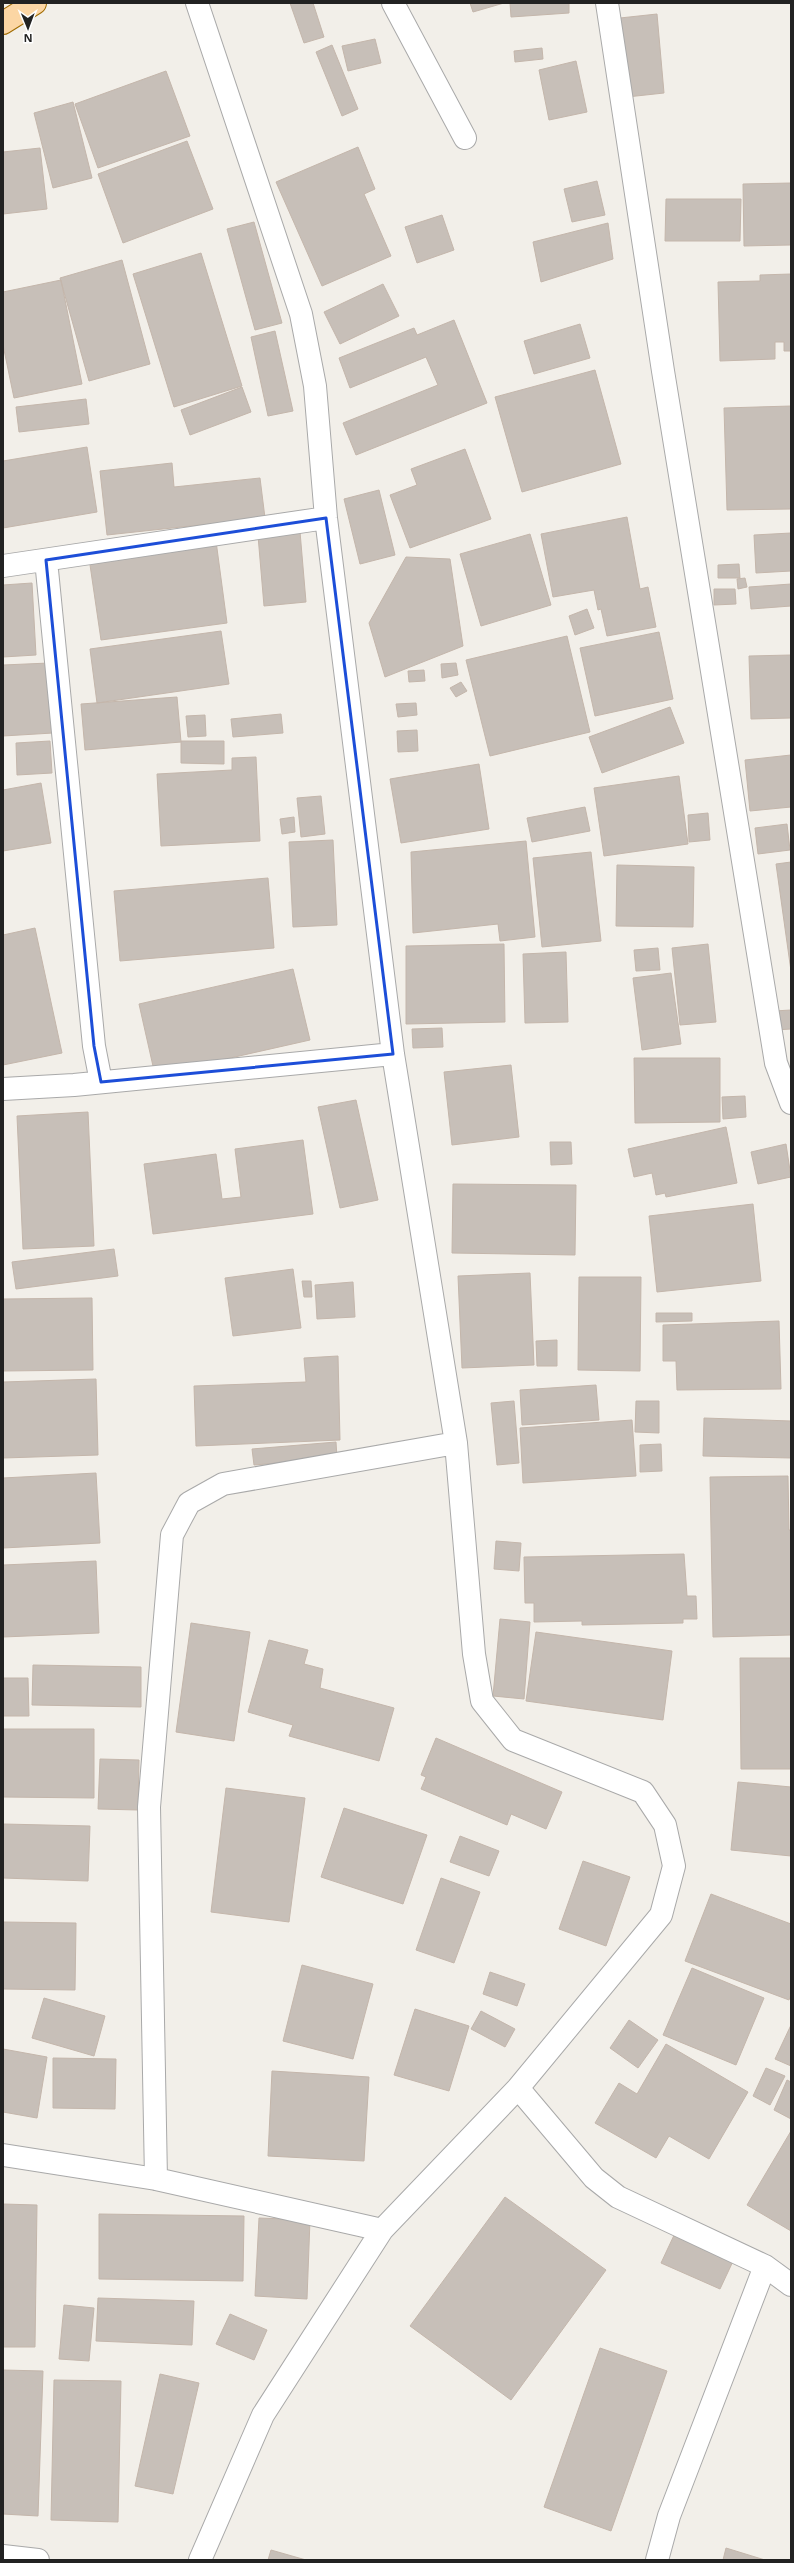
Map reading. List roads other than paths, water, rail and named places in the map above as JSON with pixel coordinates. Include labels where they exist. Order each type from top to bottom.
[{"type":"main road","points":[[3,23],[35,3]]},
{"type":"street","points":[[197,3],[301,314],[315,386],[326,518],[393,1054],[456,1443],[474,1654],[482,1701],[513,1740],[643,1792],[665,1824],[674,1866],[661,1916],[518,2088],[382,2230],[263,2415],[200,2560]]},
{"type":"street","points":[[393,3],[465,138]]},
{"type":"street","points":[[607,3],[663,372],[776,1063],[791,1103]]},
{"type":"street","points":[[3,566],[326,518]]},
{"type":"street","points":[[46,560],[94,1046],[101,1082]]},
{"type":"street","points":[[3,1089],[101,1082],[393,1054]]},
{"type":"street","points":[[156,2179],[149,1807],[172,1536],[189,1503],[223,1484],[456,1443]]},
{"type":"street","points":[[518,2088],[594,2178],[618,2197],[765,2266],[791,2285]]},
{"type":"street","points":[[3,2156],[156,2179],[382,2230]]},
{"type":"street","points":[[657,2560],[669,2516],[765,2266]]},
{"type":"street","points":[[3,2556],[38,2560]]}]
